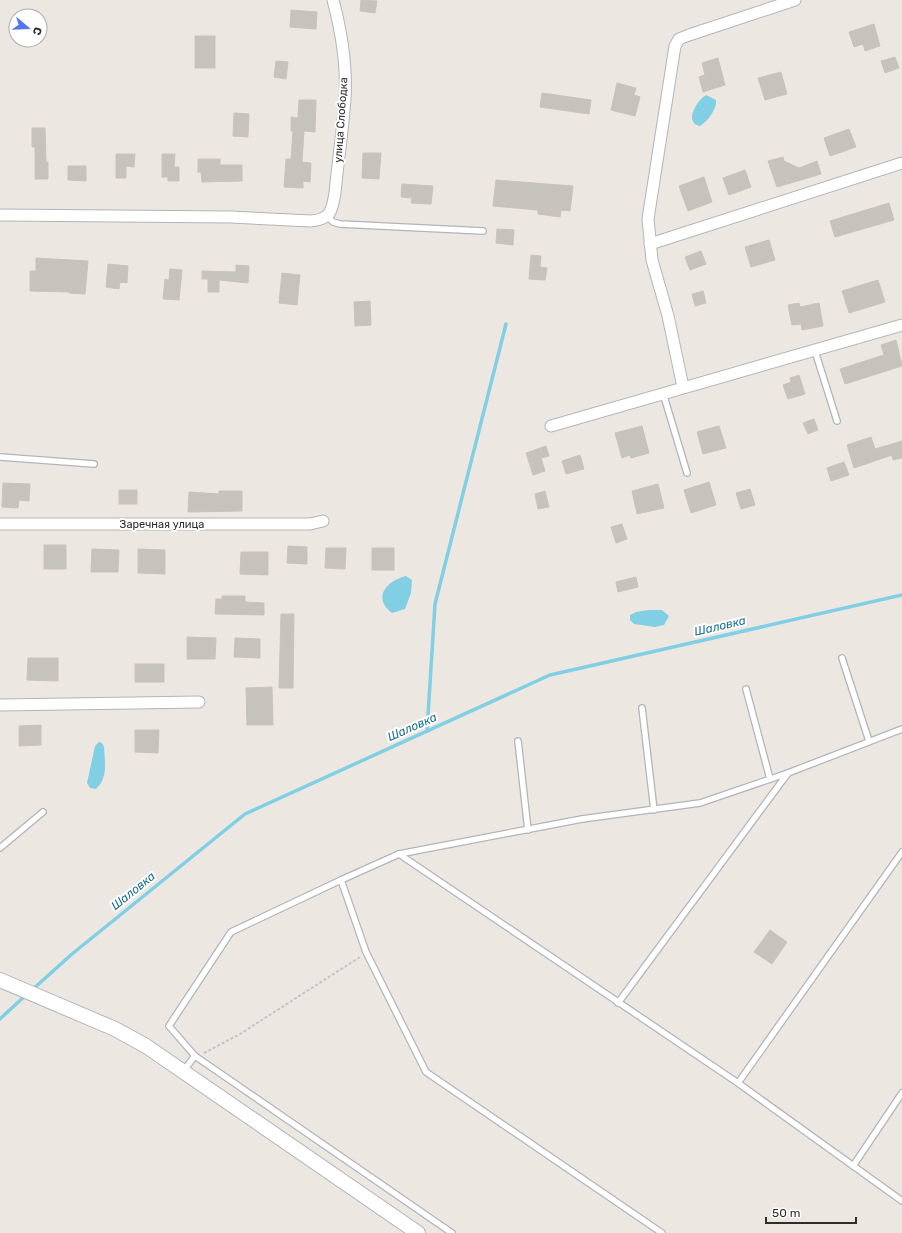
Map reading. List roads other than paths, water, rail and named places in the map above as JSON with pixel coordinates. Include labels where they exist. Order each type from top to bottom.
[{"type":"street","name":"улица Слободка","points":[[327,216],[333,206],[335,193],[345,97],[345,79],[338,18],[333,0]]},
{"type":"street","points":[[683,387],[668,316],[652,260],[648,219],[675,46],[679,39],[689,35],[795,0]]},
{"type":"street","points":[[650,244],[902,163]]},
{"type":"street","points":[[0,216],[231,217],[310,221],[320,220],[327,216]]},
{"type":"street","points":[[550,426],[902,325]]},
{"type":"street","name":"Заречная улица","points":[[0,524],[310,524],[323,521]]},
{"type":"street","points":[[0,705],[199,702]]},
{"type":"street","points":[[0,980],[115,1030],[146,1046],[184,1070],[418,1233]]},
{"type":"lane","points":[[327,216],[333,222],[340,224],[483,232]]},
{"type":"lane","points":[[815,351],[837,421]]},
{"type":"lane","points":[[663,393],[687,473]]},
{"type":"lane","points":[[0,457],[94,464]]},
{"type":"lane","points":[[842,658],[870,741]]},
{"type":"lane","points":[[746,689],[770,779]]},
{"type":"lane","points":[[642,708],[654,810]]},
{"type":"lane","points":[[452,1233],[195,1056],[169,1026],[231,932],[399,854],[582,819],[700,803],[788,773],[902,729]]},
{"type":"lane","points":[[518,741],[528,830]]},
{"type":"lane","points":[[618,1003],[788,773]]},
{"type":"lane","points":[[0,848],[43,812]]},
{"type":"lane","points":[[738,1083],[902,852]]},
{"type":"lane","points":[[399,854],[738,1083],[902,1201]]},
{"type":"lane","points":[[341,880],[366,952],[426,1072],[662,1233]]},
{"type":"lane","points":[[184,1070],[195,1056]]},
{"type":"lane","points":[[853,1166],[902,1092]]},
{"type":"water","points":[[706,95],[716,100],[716,103],[711,114],[700,126],[692,121],[692,116],[696,106]]},
{"type":"water","points":[[406,576],[412,580],[411,593],[405,609],[392,613],[383,602],[382,596],[388,586],[399,578]]},
{"type":"water","points":[[662,610],[669,616],[664,625],[655,627],[634,624],[630,620],[630,615],[636,612]]},
{"type":"water","points":[[99,742],[102,743],[104,747],[105,770],[100,785],[96,789],[90,788],[87,783],[95,746]]},
{"type":"waterway","points":[[427,731],[435,604],[506,324]]},
{"type":"waterway","name":"Шаловка","points":[[32,990],[72,954],[245,814],[550,675],[902,595]]},
{"type":"waterway","name":"Шаловка","points":[[0,1019],[27,994]]}]
